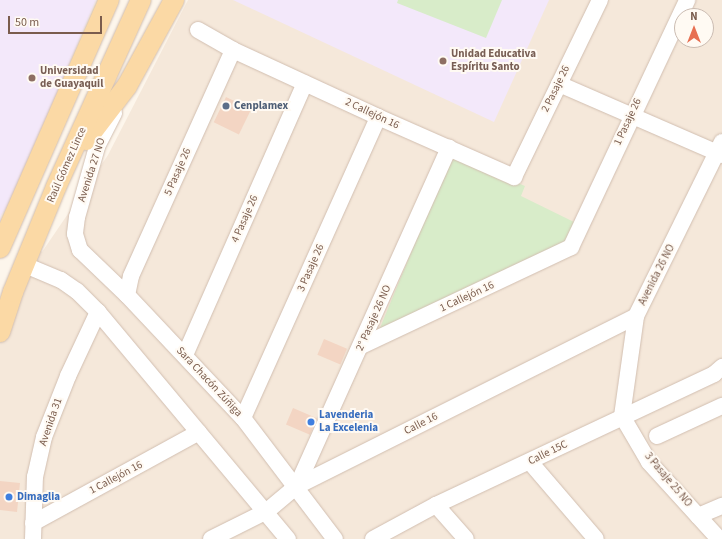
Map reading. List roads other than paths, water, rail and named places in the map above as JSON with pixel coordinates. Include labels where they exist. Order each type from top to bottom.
[{"type":"main road","points":[[0,248],[109,0]]},
{"type":"main road","name":"Raúl Gómez Lince","points":[[0,332],[13,292],[56,187],[141,0]]},
{"type":"main road","points":[[56,187],[77,152],[127,86],[174,0]]},
{"type":"street","name":"2 Pasaje 26","points":[[511,177],[516,175],[558,84],[600,0]]},
{"type":"street","name":"1 Pasaje 26","points":[[572,245],[631,115],[687,0]]},
{"type":"street","name":"2 Callejón 16","points":[[198,30],[233,50],[511,177]]},
{"type":"street","name":"5 Pasaje 26","points":[[127,295],[131,276],[233,50]]},
{"type":"street","name":"4 Pasaje 26","points":[[185,355],[305,83]]},
{"type":"street","points":[[558,84],[720,150]]},
{"type":"street","name":"Avenida 27 NO","points":[[75,234],[77,217],[97,147],[127,86]]},
{"type":"street","name":"3 Pasaje 26","points":[[243,418],[378,117]]},
{"type":"street","name":"2° Pasaje 26 NO","points":[[297,486],[449,148]]},
{"type":"street","name":"Avenida 26 NO","points":[[622,416],[636,316],[720,150]]},
{"type":"street","name":"Sara Chacón Zúñiga","points":[[75,234],[80,250],[127,295],[243,418],[297,486],[334,539]]},
{"type":"street","name":"1 Callejón 16","points":[[361,346],[567,250],[572,245]]},
{"type":"street","points":[[25,264],[61,280],[77,291],[98,312],[267,511],[288,539]]},
{"type":"street","name":"Avenida 31","points":[[33,539],[35,477],[44,437],[68,376],[98,312]]},
{"type":"street","name":"Calle 16","points":[[211,539],[267,511],[297,486],[636,316]]},
{"type":"street","name":"Calle 15C","points":[[373,539],[436,505],[530,462],[622,416],[714,374],[722,367]]},
{"type":"street","points":[[657,436],[722,406]]},
{"type":"street","name":"3 Pasaje 25 NO","points":[[622,416],[649,462],[719,539]]},
{"type":"street","name":"1 Callejón 16","points":[[33,522],[199,432]]},
{"type":"street","points":[[530,462],[596,539]]},
{"type":"street","points":[[436,505],[466,539]]},
{"type":"street","points":[[698,516],[722,506]]},
{"type":"place","name":"Unidad Educativa Espíritu Santo","points":[[443,61]]},
{"type":"place","name":"Universidad de Guayaquil","points":[[32,78]]},
{"type":"place","name":"Cenplamex","points":[[226,106]]},
{"type":"place","name":"Lavenderia La Excelenia","points":[[311,422]]},
{"type":"place","name":"Dimaglia","points":[[9,497]]}]
